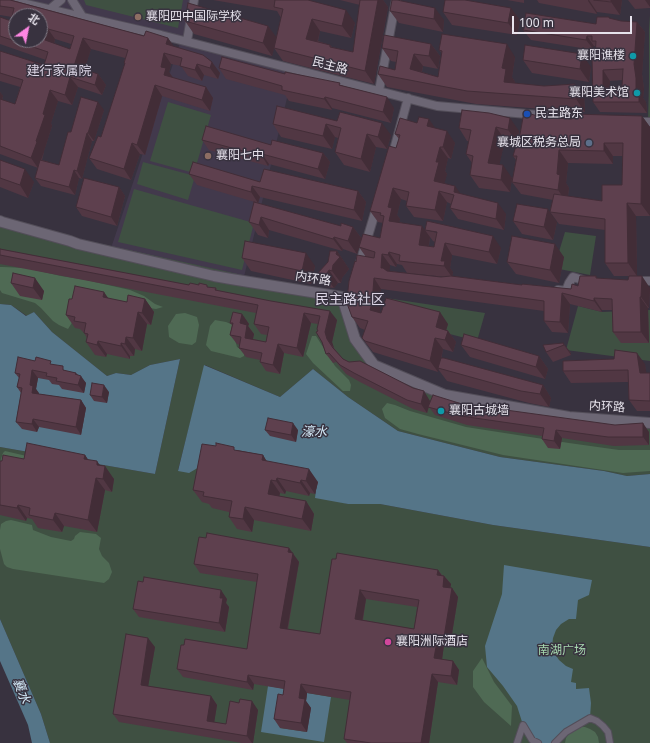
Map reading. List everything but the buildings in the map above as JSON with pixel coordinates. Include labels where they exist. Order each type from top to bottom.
[{"type":"street","name":"民主路","points":[[9,0],[187,41],[437,106],[588,119]]},
{"type":"street","points":[[50,9],[62,0]]},
{"type":"street","points":[[72,0],[82,16]]},
{"type":"street","points":[[187,41],[194,0]]},
{"type":"street","points":[[379,91],[396,0]]},
{"type":"street","points":[[389,166],[408,98]]},
{"type":"street","points":[[626,122],[650,122]]},
{"type":"street","points":[[357,273],[380,195]]},
{"type":"street","name":"内环路","points":[[0,221],[78,244],[230,279],[345,295],[356,339],[374,365],[445,395],[569,417],[650,423]]},
{"type":"street","points":[[551,290],[566,291],[568,283],[573,277],[588,282],[596,282]]},
{"type":"street","points":[[627,282],[650,281]]},
{"type":"street","points":[[555,743],[566,732],[590,718],[597,721],[608,732],[610,743]]},
{"type":"street","points":[[517,743],[523,725],[532,740],[538,743]]},
{"type":"shaded area","name":"襄阳七中","points":[[9,0],[194,0],[187,41],[294,69],[243,281],[110,251],[181,40]]},
{"type":"green space","points":[[84,0],[183,0],[178,28],[86,5]]},
{"type":"green space","points":[[650,15],[650,122],[648,122],[649,29]]},
{"type":"green space","points":[[168,102],[211,115],[194,173],[150,161]]},
{"type":"green space","points":[[143,162],[195,176],[188,200],[137,184]]},
{"type":"green space","points":[[134,189],[254,223],[242,270],[118,242]]},
{"type":"green space","name":"南湖广场","points":[[0,221],[342,297],[355,339],[374,365],[445,395],[569,417],[650,423],[650,474],[627,476],[604,471],[500,457],[398,431],[348,397],[313,369],[280,397],[205,365],[178,470],[201,466],[318,482],[315,494],[348,504],[380,504],[493,525],[650,547],[650,743],[50,743],[41,714],[0,619],[0,447],[155,474],[180,359],[150,365],[131,375],[116,373],[107,376],[52,332],[34,312],[27,316],[11,305],[0,304]]},
{"type":"green space","points":[[565,232],[596,236],[590,275],[554,268]]},
{"type":"green space","points":[[0,267],[26,268],[130,290],[163,307],[156,309],[135,306],[73,321],[68,329],[53,321],[35,303],[2,293],[0,290]]},
{"type":"green space","points":[[386,298],[485,313],[477,341],[383,317]]},
{"type":"green space","points":[[578,306],[602,312],[650,310],[650,361],[566,350]]},
{"type":"green space","points":[[185,313],[197,317],[199,325],[196,342],[192,345],[179,343],[169,337],[168,326],[176,314]]},
{"type":"green space","points":[[215,320],[233,325],[237,347],[244,351],[244,356],[240,358],[211,351],[206,345],[210,326]]},
{"type":"green space","points":[[312,336],[316,336],[335,366],[349,380],[351,385],[350,391],[343,391],[313,363],[306,354]]},
{"type":"green space","points":[[387,403],[466,427],[619,450],[650,450],[650,471],[623,473],[503,455],[418,434],[400,429],[385,418],[382,409]]},
{"type":"green space","points":[[5,451],[31,457],[33,459],[0,462]]},
{"type":"green space","points":[[11,520],[32,525],[33,530],[51,537],[71,541],[80,532],[96,534],[101,538],[99,549],[102,556],[109,563],[112,572],[109,579],[104,583],[7,567],[4,564],[0,549],[0,530],[1,524]]},
{"type":"green space","points":[[482,658],[494,682],[512,706],[511,726],[484,702],[473,687],[473,671]]},
{"type":"green space","points":[[579,727],[585,727],[595,732],[599,743],[565,743],[569,733]]},
{"type":"water","points":[[0,304],[11,305],[26,316],[34,312],[52,332],[107,376],[116,373],[131,375],[150,365],[180,359],[155,474],[0,447]]},
{"type":"water","name":"濠水","points":[[204,365],[280,397],[313,369],[348,397],[398,431],[500,457],[604,471],[627,476],[650,474],[650,547],[493,525],[380,504],[348,504],[315,498],[317,482],[201,466],[189,473],[178,471]]},
{"type":"water","points":[[504,565],[592,580],[589,595],[578,600],[576,619],[569,619],[561,624],[556,630],[552,647],[559,660],[566,666],[573,669],[571,682],[576,683],[576,689],[589,688],[591,703],[590,718],[554,743],[538,743],[523,725],[517,706],[487,667],[485,646],[502,594]]},
{"type":"water","name":"襄水","points":[[0,619],[41,714],[50,743],[32,743],[28,725],[0,661]]},
{"type":"water","points":[[268,686],[291,690],[280,728],[307,732],[305,707],[307,693],[331,697],[324,742],[261,732]]},
{"type":"place","name":"襄阳四中国际学校","points":[[138,17]]},
{"type":"place","name":"襄阳谯楼","points":[[633,56]]},
{"type":"place","name":"襄阳美术馆","points":[[637,93]]},
{"type":"place","name":"民主路东","points":[[527,114]]},
{"type":"place","name":"襄城区税务总局","points":[[589,143]]},
{"type":"place","name":"襄阳七中","points":[[208,156]]},
{"type":"place","name":"襄阳古城墙","points":[[441,411]]},
{"type":"place","name":"襄阳洲际酒店","points":[[388,642]]},
{"type":"district","name":"建行家属院","points":[[59,71]]},
{"type":"district","name":"民主路社区","points":[[350,300]]}]
